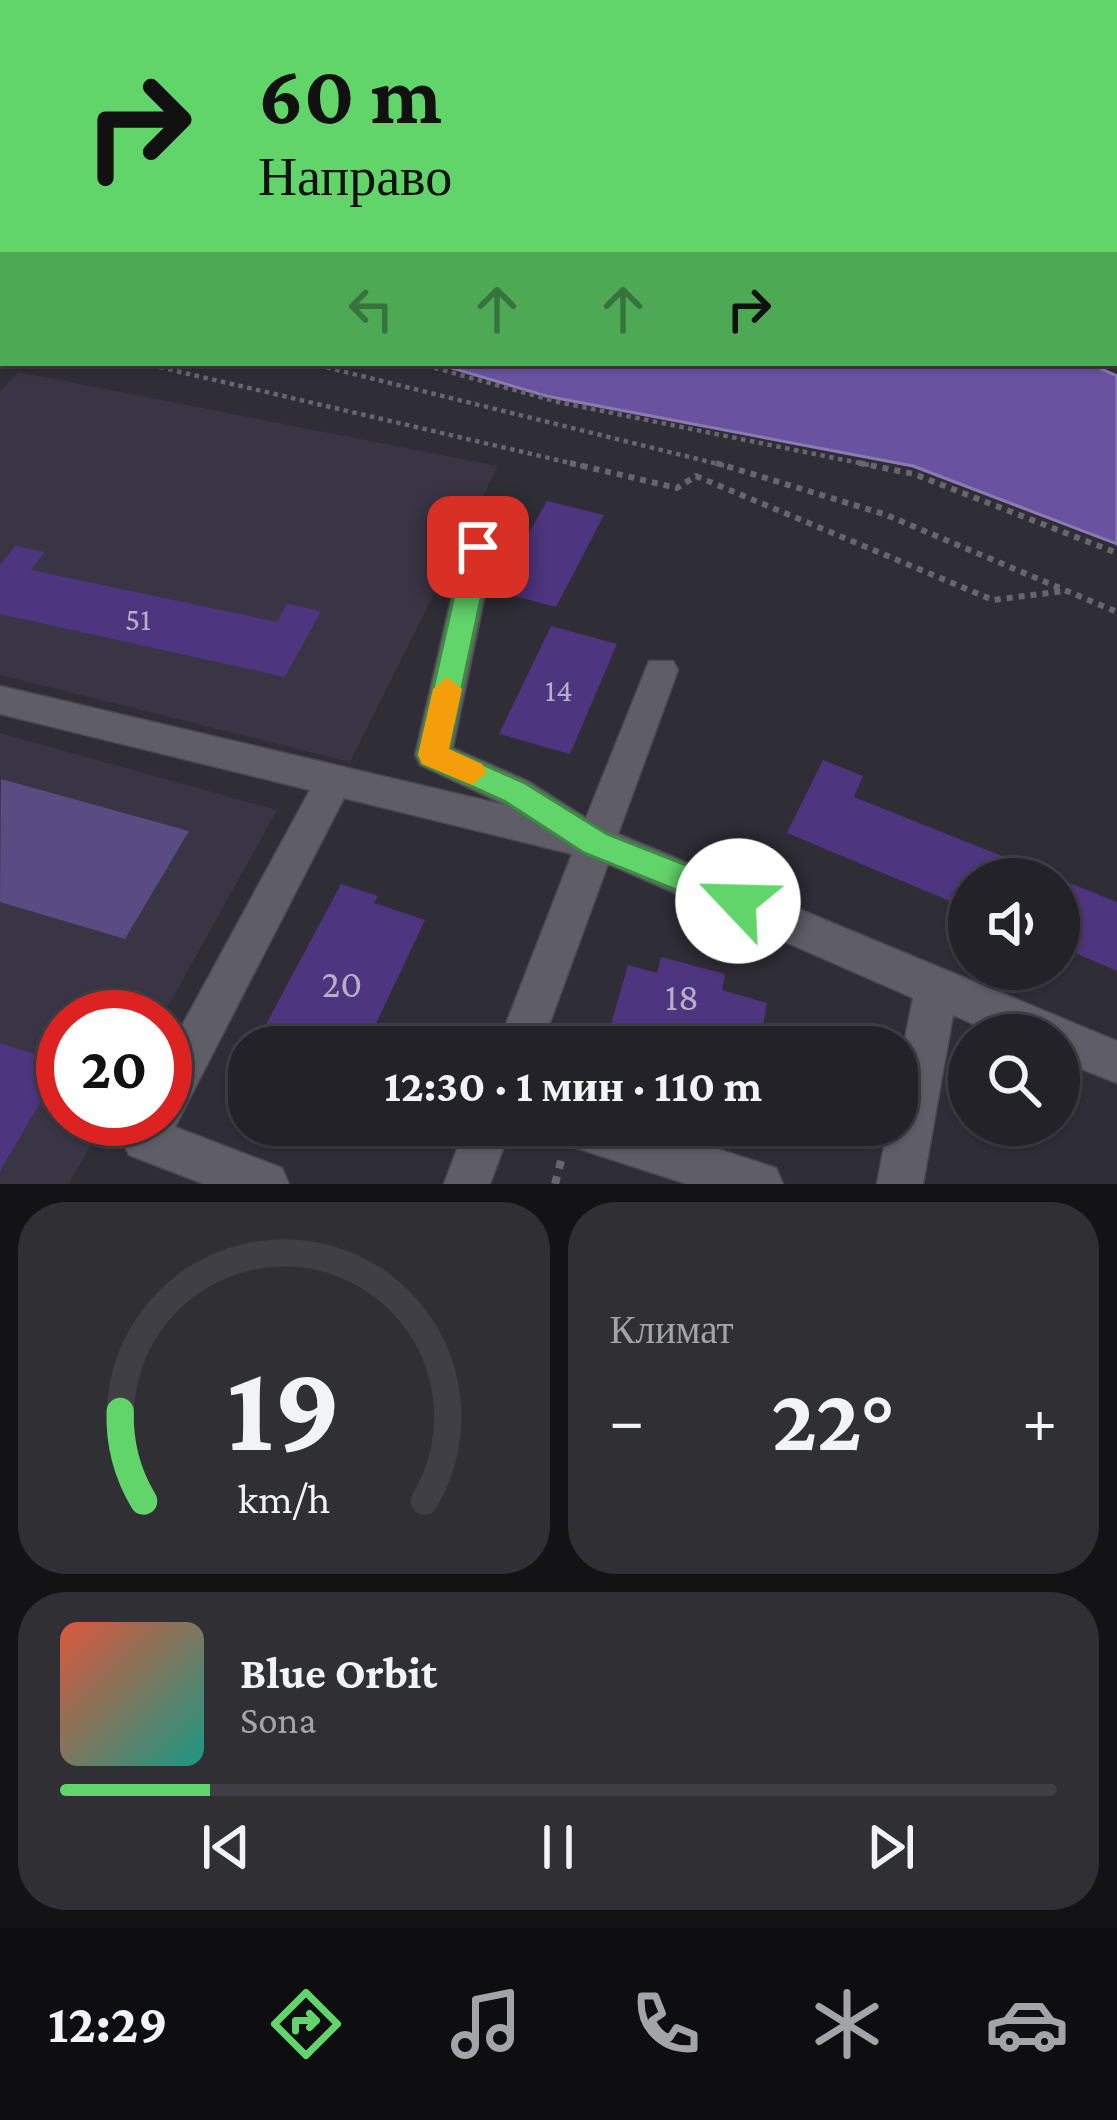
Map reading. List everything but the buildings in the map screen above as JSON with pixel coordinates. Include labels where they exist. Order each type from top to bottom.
[{"type":"lane","points":[[478,547],[433,755],[514,792],[596,844]]},
{"type":"lane","points":[[527,1026],[661,670]]},
{"type":"lane","points":[[0,700],[596,844],[659,865],[995,1014]]},
{"type":"lane","points":[[192,1051],[334,781]]},
{"type":"lane","points":[[900,1184],[936,991]]},
{"type":"lane","points":[[1080,1047],[1117,1062]]},
{"type":"lane","points":[[165,1146],[266,1184]]},
{"type":"lane","points":[[467,1184],[481,1146]]},
{"type":"lane","points":[[638,1146],[760,1184]]},
{"type":"path","points":[[155,366],[677,488],[697,476],[992,600],[1065,590]]},
{"type":"path","points":[[321,366],[527,419],[660,446],[884,514],[1117,612]]},
{"type":"path","points":[[428,366],[558,402],[914,473],[1117,553]]},
{"type":"shaded area","points":[[445,366],[1095,366],[1117,376],[1117,544],[913,466],[546,396]]},
{"type":"shaded area","points":[[18,372],[498,466],[350,762],[0,675],[0,392]]},
{"type":"shaded area","points":[[0,733],[277,810],[177,990],[36,990],[36,1146],[90,1146],[69,1184],[0,1184]]},
{"type":"shaded area","points":[[1,779],[189,831],[125,939],[0,902]]},
{"type":"slow traffic","points":[[447,689],[433,755],[472,772]]},
{"type":"route","points":[[478,547],[433,755],[514,792],[596,844],[659,865],[738,901]]}]
